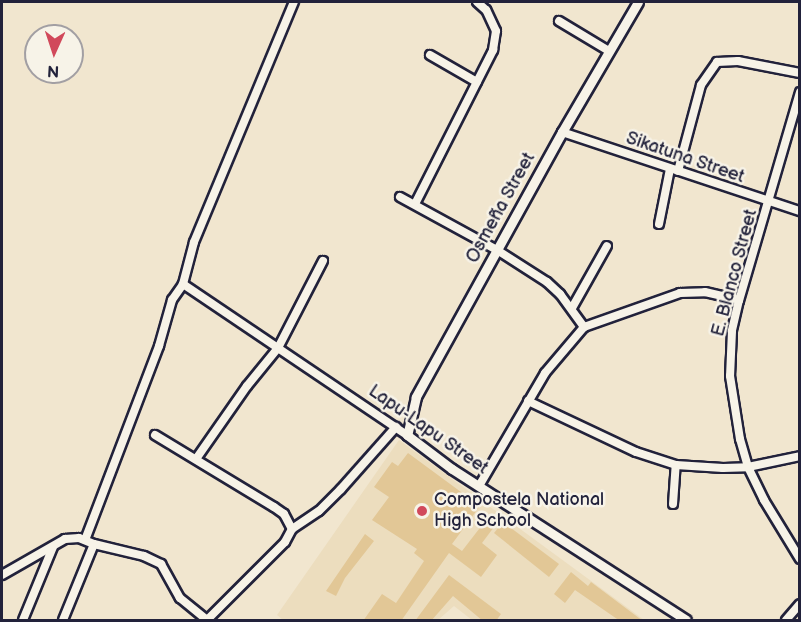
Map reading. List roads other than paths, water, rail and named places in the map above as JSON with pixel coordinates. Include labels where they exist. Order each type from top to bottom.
[{"type":"street","points":[[85,540],[159,346],[172,300],[183,284],[194,242],[294,2]]},
{"type":"street","points":[[415,204],[493,50],[496,31],[486,10],[477,2]]},
{"type":"street","name":"Osmeña Street","points":[[407,435],[416,397],[562,132],[638,2]]},
{"type":"street","points":[[559,21],[609,51]]},
{"type":"street","points":[[430,55],[477,82]]},
{"type":"street","points":[[659,224],[702,86],[717,62],[738,61],[800,73]]},
{"type":"street","name":"E. Blanco Street","points":[[800,92],[732,331],[730,376],[740,439],[748,467],[764,500],[800,559]]},
{"type":"street","name":"Sikatuna Street","points":[[562,132],[800,211]]},
{"type":"street","points":[[400,197],[496,250],[547,282],[572,308],[584,327]]},
{"type":"street","points":[[572,308],[607,246]]},
{"type":"street","points":[[196,459],[247,386],[278,348],[323,261]]},
{"type":"street","name":"Lapu-Lapu Street","points":[[183,284],[479,486],[686,621]]},
{"type":"street","points":[[479,486],[556,357],[584,327],[680,293],[705,292],[740,300]]},
{"type":"street","points":[[528,401],[636,452],[676,465],[748,467],[800,456]]},
{"type":"street","points":[[2,575],[69,537],[85,540],[144,556],[161,564],[180,598],[207,621],[285,542],[292,530],[319,511],[341,489],[396,428]]},
{"type":"street","points":[[155,435],[284,514],[292,530]]},
{"type":"street","points":[[673,504],[676,465]]},
{"type":"street","points":[[63,621],[94,544]]},
{"type":"street","points":[[23,621],[53,547]]},
{"type":"street","points":[[786,621],[800,604]]},
{"type":"place","name":"Compostela National High School","points":[[422,511]]}]
